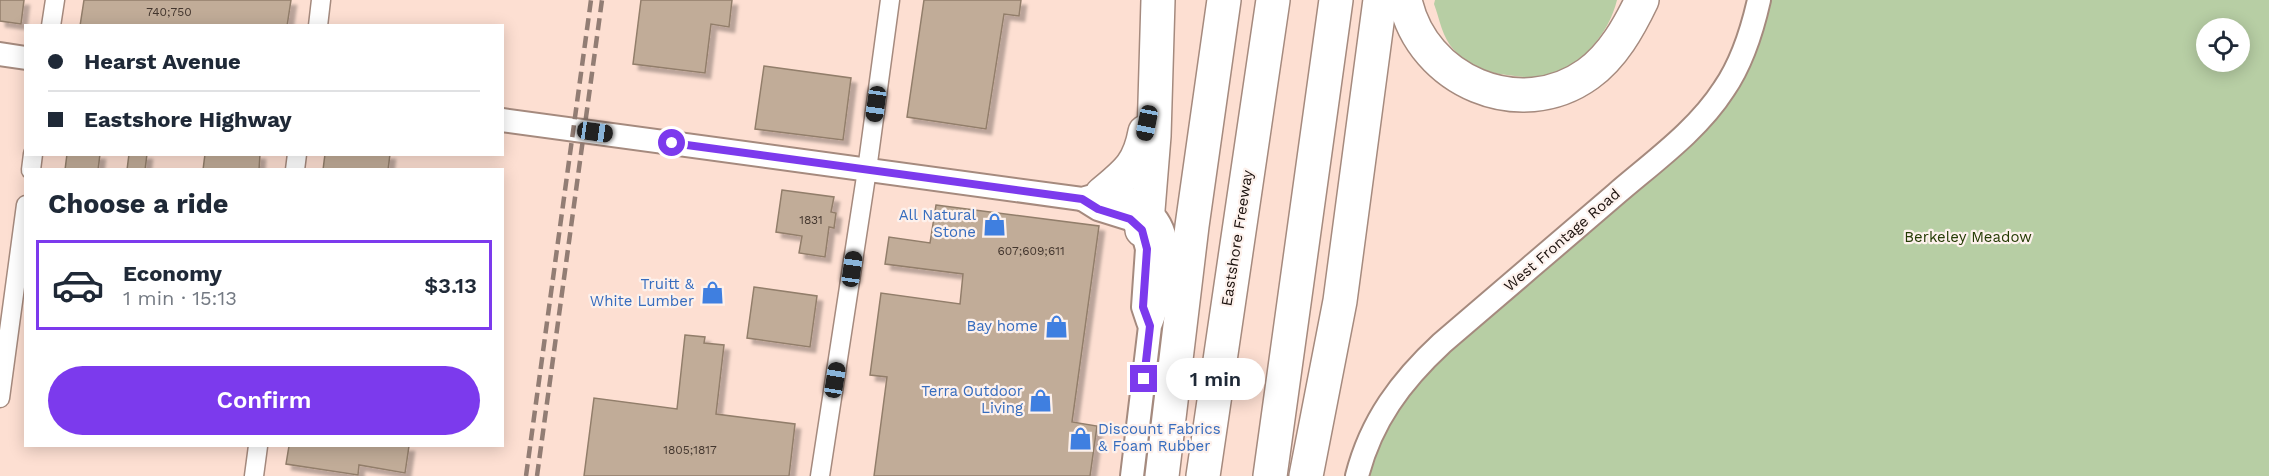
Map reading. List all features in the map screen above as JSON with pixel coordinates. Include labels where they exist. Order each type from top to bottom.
[{"type":"highway","points":[[1145,220],[1154,136],[1158,0]]},
{"type":"highway","points":[[1162,476],[1192,226],[1224,0]]},
{"type":"highway","name":"Eastshore Freeway","points":[[1203,476],[1273,0]]},
{"type":"highway","points":[[1270,476],[1336,0]]},
{"type":"highway","points":[[1306,476],[1340,301],[1380,0]]},
{"type":"highway","points":[[1406,0],[1410,18],[1420,38],[1444,66],[1471,84],[1507,95],[1526,96],[1547,93],[1578,81],[1604,60],[1624,32],[1642,0]]},
{"type":"highway","points":[[1624,32],[1632,0]]},
{"type":"highway","points":[[1092,196],[1128,173],[1140,153],[1147,123],[1155,64]]},
{"type":"street","points":[[51,24],[55,0]]},
{"type":"street","points":[[318,24],[321,0]]},
{"type":"street","points":[[820,476],[867,170],[890,0]]},
{"type":"street","name":"West Frontage Road","points":[[1357,476],[1374,427],[1393,396],[1417,367],[1442,343],[1653,163],[1714,103],[1738,66],[1759,0]]},
{"type":"street","points":[[0,54],[24,58]]},
{"type":"street","points":[[504,120],[867,170],[1134,200],[1145,220],[1158,222],[1166,245],[1159,299],[1150,326],[1132,476]]},
{"type":"street","points":[[0,398],[24,220]]},
{"type":"street","points":[[254,476],[258,447]]},
{"type":"green space","points":[[1435,0],[1617,0],[1601,36],[1583,56],[1560,71],[1533,77],[1492,72],[1465,60],[1447,40],[1434,4]]},
{"type":"green space","name":"Berkeley Meadow","points":[[1759,0],[2269,0],[2269,476],[1366,476],[1393,396],[1696,124]]},
{"type":"building","points":[[0,0],[24,0],[21,24],[0,21]]},
{"type":"building","points":[[84,0],[291,0],[287,24],[80,24]]},
{"type":"building","points":[[641,0],[732,0],[729,27],[711,24],[705,73],[633,64]]},
{"type":"building","points":[[924,0],[1021,0],[1019,16],[1004,14],[986,129],[907,117]]},
{"type":"building","points":[[764,66],[851,78],[843,140],[755,129]]},
{"type":"building","points":[[67,156],[100,156],[98,168],[65,168]]},
{"type":"building","points":[[129,156],[147,156],[145,168],[127,168]]},
{"type":"building","points":[[205,156],[260,156],[259,168],[203,168]]},
{"type":"building","points":[[325,156],[390,156],[388,168],[323,168]]},
{"type":"building","points":[[782,190],[834,197],[831,212],[836,213],[834,228],[829,227],[825,257],[799,253],[802,236],[776,232]]},
{"type":"building","points":[[936,205],[1099,226],[1072,422],[1097,426],[1090,476],[874,476],[887,377],[870,375],[881,293],[960,304],[963,274],[885,264],[889,237],[930,243]]},
{"type":"building","points":[[754,287],[817,296],[810,347],[747,338]]},
{"type":"building","points":[[685,335],[705,337],[704,343],[724,345],[716,414],[795,424],[789,476],[584,476],[594,398],[677,409]]},
{"type":"building","points":[[289,447],[409,447],[405,473],[359,465],[358,475],[286,464]]},
{"type":"railway","points":[[526,476],[591,0]]},
{"type":"railway","points":[[537,476],[602,0]]},
{"type":"place","name":"All Natural Stone","points":[[994,224]]},
{"type":"place","name":"Truitt & White Lumber","points":[[712,293]]},
{"type":"place","name":"Bay home","points":[[1056,326]]},
{"type":"place","name":"Terra Outdoor Living","points":[[1041,400]]},
{"type":"place","name":"Discount Fabrics & Foam Rubber","points":[[1080,438]]},
{"type":"route","points":[[672,143],[1082,199],[1098,209],[1130,219],[1142,230],[1147,249],[1143,307],[1150,326],[1144,379]]}]
